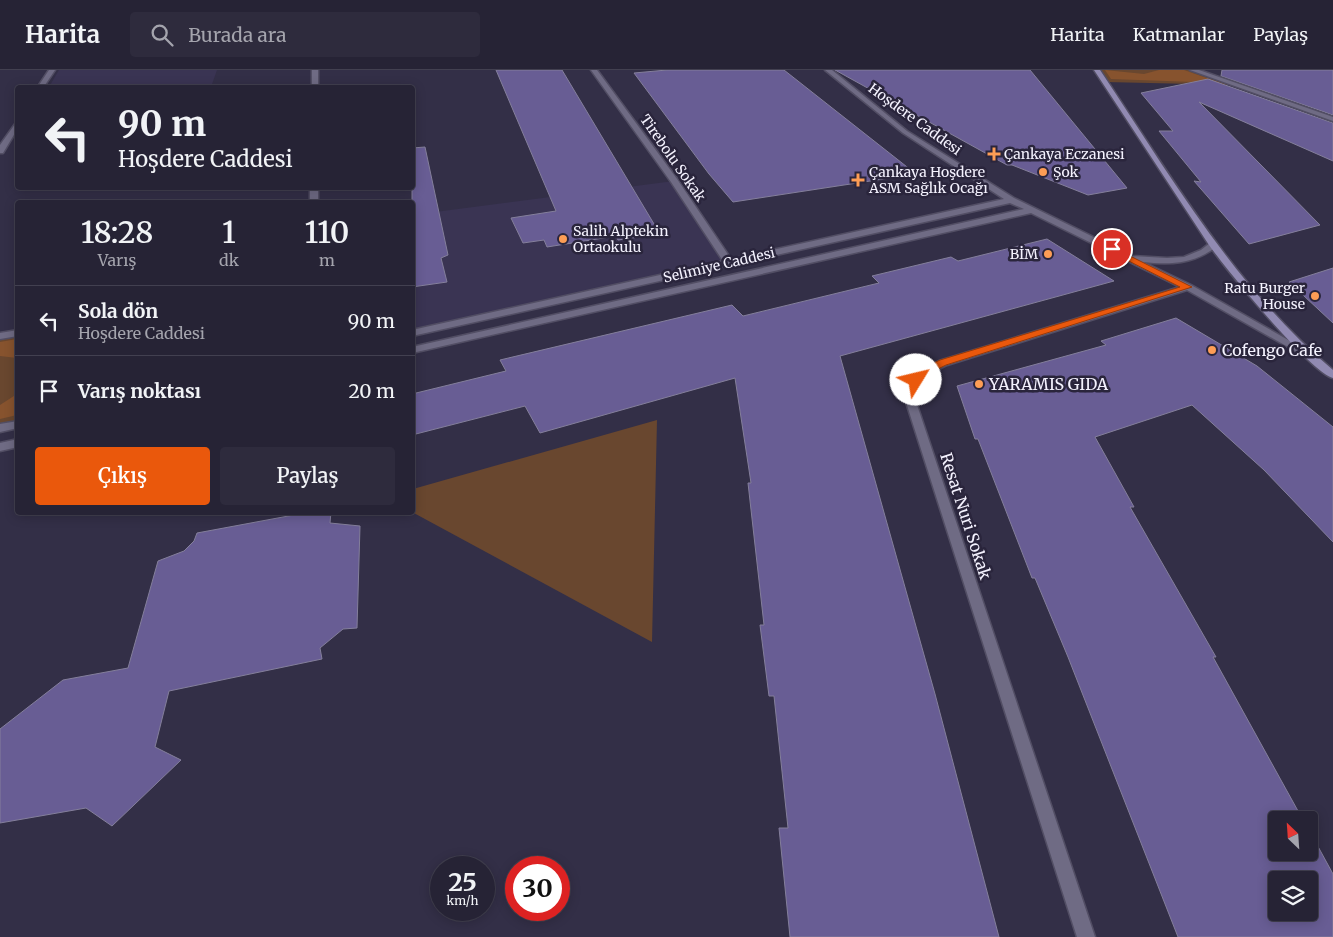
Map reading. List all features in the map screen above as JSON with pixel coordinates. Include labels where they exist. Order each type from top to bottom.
[{"type":"main road","points":[[1097,70],[1213,245],[1231,269],[1308,354],[1333,375]]},
{"type":"street","points":[[42,85],[52,70]]},
{"type":"street","points":[[315,70],[315,85]]},
{"type":"street","name":"Tirebolu Sokak","points":[[594,70],[674,180],[729,262]]},
{"type":"street","name":"Hoşdere Caddesi","points":[[828,70],[904,132],[1010,200],[1188,287],[1308,354]]},
{"type":"street","points":[[1193,70],[1333,119]]},
{"type":"street","points":[[0,151],[15,127]]},
{"type":"street","name":"Selimiye Caddesi","points":[[415,332],[1010,200]]},
{"type":"street","name":"Selimiye Caddesi","points":[[415,349],[1032,210]]},
{"type":"street","points":[[1128,257],[1186,260],[1202,255],[1213,245]]},
{"type":"street","name":"Resat Nuri Sokak","points":[[1086,937],[910,399],[916,380],[926,370],[943,362],[1188,287]]},
{"type":"street","points":[[0,336],[15,334]]},
{"type":"street","points":[[0,428],[15,425]]},
{"type":"street","points":[[0,447],[15,444]]},
{"type":"shaded area","points":[[59,70],[217,70],[212,85],[50,85]]},
{"type":"shaded area","points":[[1097,70],[1193,70],[1238,85],[1105,82]]},
{"type":"shaded area","points":[[1105,70],[1144,74],[1159,70],[1184,70],[1221,83],[1111,79]]},
{"type":"shaded area","name":"Salih Alptekin Ortaokulu","points":[[674,181],[729,263],[415,333],[415,215]]},
{"type":"shaded area","points":[[15,333],[15,424],[0,428],[0,336]]},
{"type":"shaded area","points":[[15,339],[15,358],[0,356],[0,342]]},
{"type":"shaded area","points":[[15,395],[15,415],[0,419],[0,405]]},
{"type":"shaded area","points":[[657,420],[652,642],[415,514],[415,488]]},
{"type":"building","points":[[496,70],[562,70],[660,234],[618,240],[616,236],[547,247],[544,240],[523,243],[511,218],[556,211]]},
{"type":"building","points":[[667,70],[784,70],[916,174],[733,202],[709,174],[634,73]]},
{"type":"building","points":[[835,70],[1030,70],[1127,188],[1088,195],[1012,165],[1007,165]]},
{"type":"building","points":[[1222,70],[1333,70],[1333,115],[1221,76]]},
{"type":"building","points":[[1208,79],[1333,123],[1333,161],[1199,102],[1320,225],[1249,244],[1194,181],[1201,182],[1159,131],[1173,131],[1141,93]]},
{"type":"building","points":[[425,147],[448,255],[441,258],[447,282],[415,287],[415,200],[412,200],[412,190],[415,190],[415,148]]},
{"type":"building","points":[[1047,239],[1114,281],[840,356],[935,694],[999,937],[790,937],[779,828],[788,828],[774,696],[769,696],[760,625],[764,625],[748,483],[751,483],[735,378],[540,433],[525,406],[415,434],[415,393],[506,371],[500,360],[732,305],[743,316],[879,283],[872,276],[951,257],[958,261]]},
{"type":"building","points":[[1333,268],[1333,323],[1289,282]]},
{"type":"building","points":[[1176,318],[1257,366],[1333,427],[1333,542],[1264,470],[1192,405],[1095,437],[1134,507],[1130,507],[1216,657],[1213,657],[1298,811],[1268,811],[1268,861],[1318,861],[1318,846],[1333,874],[1333,937],[1178,937],[1068,657],[1035,578],[1032,578],[978,439],[975,439],[957,386],[1106,345],[1101,341]]},
{"type":"building","points":[[294,515],[331,515],[330,523],[360,526],[357,628],[343,629],[320,648],[322,659],[169,691],[155,747],[181,760],[112,826],[86,808],[0,823],[0,729],[63,680],[128,668],[158,561],[184,551],[194,541],[197,533]]},
{"type":"place","name":"Çankaya Eczanesi","points":[[994,154]]},
{"type":"place","name":"Şok","points":[[1043,172]]},
{"type":"place","name":"Çankaya Hoşdere ASM Sağlık Ocağı","points":[[858,180]]},
{"type":"place","name":"Salih Alptekin Ortaokulu","points":[[563,239]]},
{"type":"place","name":"BİM","points":[[1048,254]]},
{"type":"place","name":"Ratu Burger House","points":[[1315,296]]},
{"type":"place","name":"Cofengo Cafe","points":[[1212,350]]},
{"type":"place","name":"YARAMIS GIDA","points":[[979,384]]},
{"type":"route","points":[[916,380],[926,370],[943,362],[1188,287],[1112,249]]}]
